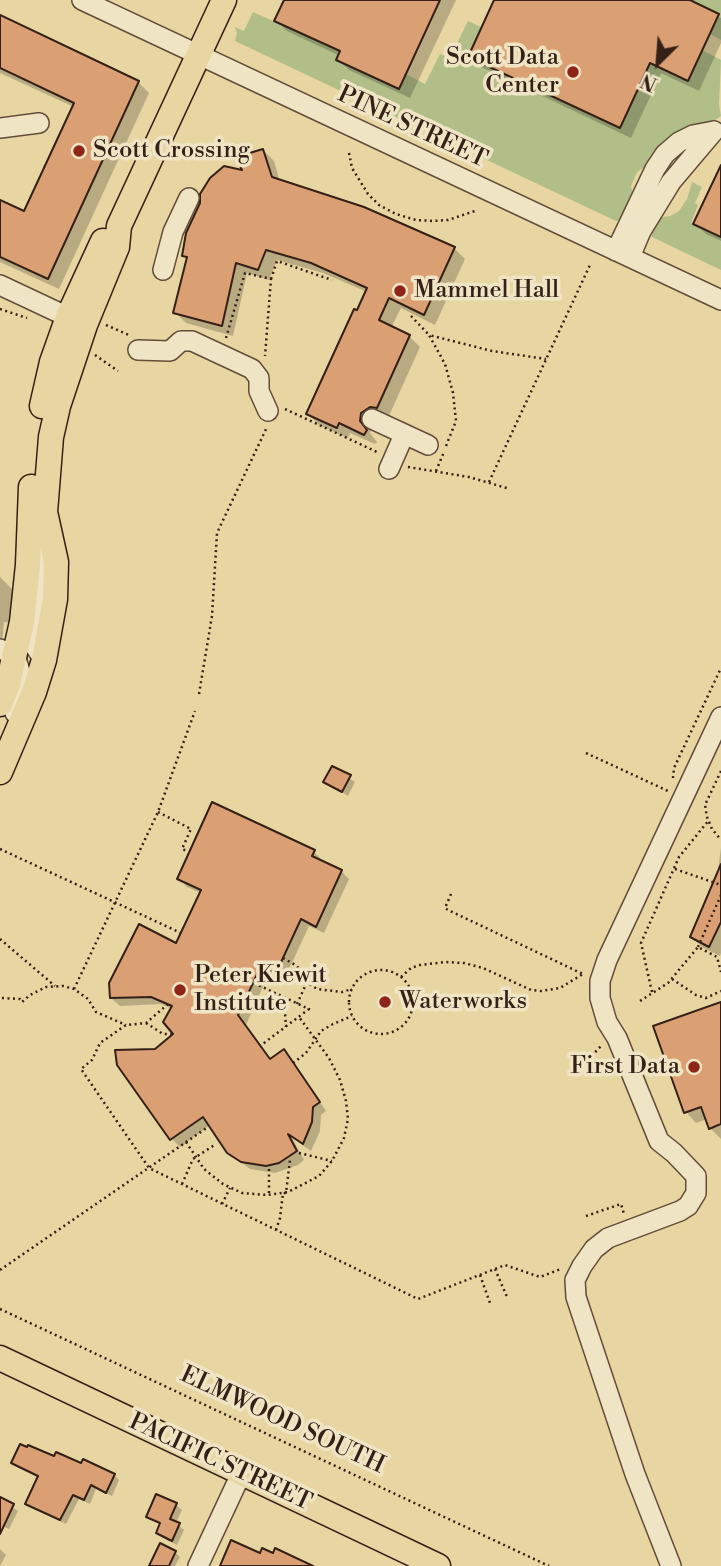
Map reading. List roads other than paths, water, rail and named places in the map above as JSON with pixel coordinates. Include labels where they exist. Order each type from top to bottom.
[{"type":"main road","points":[[0,772],[34,692],[44,660],[55,599],[56,562],[45,512],[51,437],[58,406],[71,364],[117,247],[119,226],[224,0]]},
{"type":"main road","points":[[0,704],[8,652],[22,622],[31,478],[52,362],[68,317],[102,242],[119,226]]},
{"type":"main road","name":"PACIFIC STREET","points":[[1,1358],[438,1566]]},
{"type":"street","name":"PINE STREET","points":[[82,0],[721,300]]},
{"type":"street","points":[[0,128],[39,123]]},
{"type":"street","points":[[714,131],[671,182],[641,231],[623,254],[654,169],[665,154],[692,135],[714,131]]},
{"type":"street","points":[[163,270],[173,232],[189,198]]},
{"type":"street","points":[[0,285],[68,317]]},
{"type":"street","points":[[137,344],[170,351],[181,341],[192,341],[252,369],[260,378],[258,391],[272,414]]},
{"type":"street","points":[[372,419],[428,445]]},
{"type":"street","points":[[391,464],[404,435]]},
{"type":"street","points":[[30,527],[41,544],[42,574],[34,645],[44,660]]},
{"type":"street","points":[[0,749],[22,690],[21,675],[8,652]]},
{"type":"street","points":[[671,1566],[635,1474],[576,1297],[575,1280],[594,1249],[608,1238],[688,1206],[696,1194],[696,1176],[659,1141],[615,1034],[607,1021],[600,998],[600,981],[607,960],[721,717]]},
{"type":"street","points":[[198,1566],[241,1474]]},
{"type":"place","name":"Scott Data Center","points":[[573,72]]},
{"type":"place","name":"Scott Crossing","points":[[79,151]]},
{"type":"place","name":"Mammel Hall","points":[[400,291]]},
{"type":"place","name":"Peter Kiewit Institute","points":[[180,990]]},
{"type":"place","name":"Waterworks","points":[[385,1002]]},
{"type":"place","name":"First Data","points":[[694,1067]]}]
